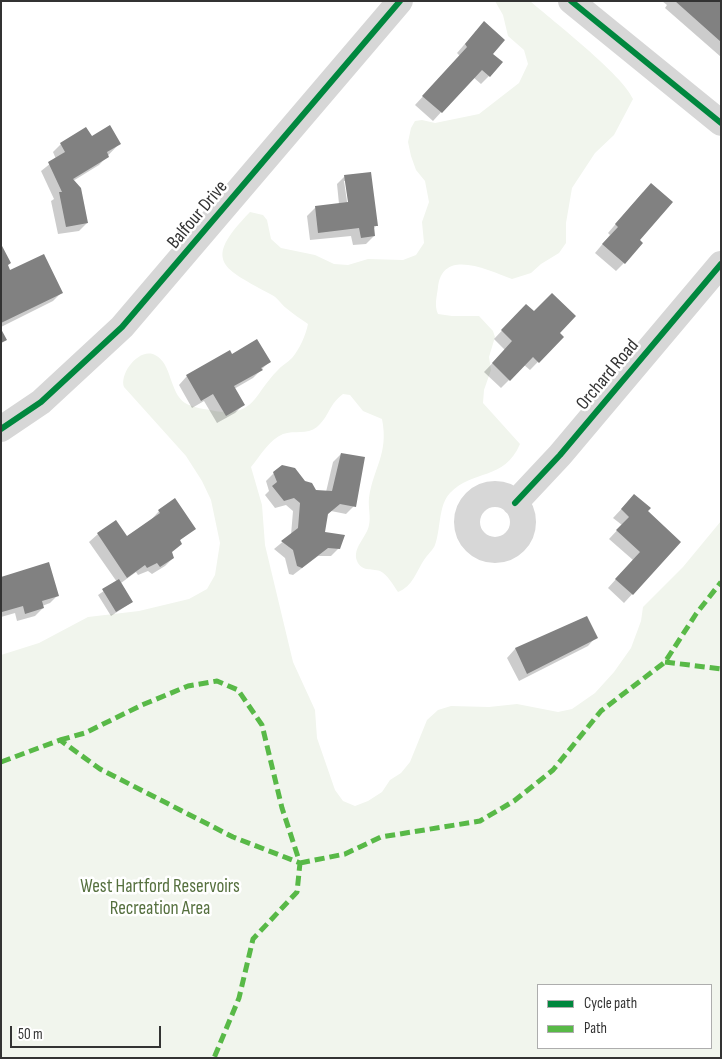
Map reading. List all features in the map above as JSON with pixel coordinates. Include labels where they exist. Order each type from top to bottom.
[{"type":"street","name":"Balfour Drive","points":[[1,429],[41,402],[122,327],[400,1]]},
{"type":"street","points":[[571,1],[721,123]]},
{"type":"street","name":"Orchard Road","points":[[515,503],[560,455],[721,264]]},
{"type":"green space","name":"West Hartford Reservoirs Recreation Area","points":[[495,1],[530,1],[616,76],[633,99],[614,135],[595,153],[572,188],[566,223],[566,243],[559,253],[541,264],[531,273],[512,279],[480,267],[458,265],[448,268],[442,275],[438,287],[436,307],[438,314],[479,316],[493,331],[495,337],[489,357],[491,370],[484,390],[483,403],[520,444],[506,464],[468,480],[450,493],[443,504],[434,547],[411,582],[398,592],[383,573],[361,567],[357,561],[356,552],[369,525],[369,498],[382,451],[384,431],[382,419],[363,411],[350,395],[343,394],[317,427],[305,432],[287,433],[278,436],[251,467],[262,505],[265,545],[293,662],[315,710],[317,738],[335,790],[343,801],[355,806],[368,801],[382,792],[390,780],[401,773],[410,762],[427,720],[438,710],[451,706],[489,707],[517,704],[558,712],[572,709],[595,693],[614,672],[631,648],[641,621],[643,607],[683,567],[721,521],[721,1058],[1,1058],[1,655],[39,643],[88,617],[139,611],[189,599],[207,589],[215,575],[220,543],[211,500],[202,481],[186,456],[124,387],[124,375],[137,358],[149,354],[155,355],[165,364],[176,392],[185,403],[200,408],[228,412],[238,411],[252,402],[279,369],[295,355],[300,347],[308,324],[274,296],[241,278],[224,262],[223,253],[226,242],[235,229],[250,212],[263,215],[267,220],[271,239],[281,248],[315,255],[334,264],[348,265],[368,259],[403,260],[416,255],[424,243],[422,222],[429,202],[425,181],[416,170],[411,156],[408,142],[411,128],[415,121],[422,120],[435,123],[479,114],[519,83],[528,64],[524,50],[508,36],[503,15]]},
{"type":"building","points":[[675,1],[721,1],[721,42]]},
{"type":"building","points":[[484,21],[505,40],[493,54],[503,62],[490,77],[482,70],[442,113],[422,96],[467,47],[465,44]]},
{"type":"building","points":[[110,125],[121,144],[107,152],[109,157],[73,179],[81,188],[88,223],[66,227],[59,192],[62,192],[48,162],[65,152],[60,143],[86,127],[92,136]]},
{"type":"building","points":[[371,172],[378,226],[374,226],[375,236],[361,238],[359,228],[318,233],[315,206],[348,202],[344,175]]},
{"type":"building","points":[[651,183],[673,202],[640,240],[643,243],[625,264],[602,244],[618,227],[615,224]]},
{"type":"building","points":[[1,244],[11,263],[8,265],[10,270],[44,254],[63,293],[1,323]]},
{"type":"building","points":[[552,293],[576,316],[560,333],[564,337],[539,363],[533,357],[510,381],[492,363],[512,341],[501,330],[526,304],[534,311]]},
{"type":"building","points":[[1,329],[7,340],[1,343]]},
{"type":"building","points":[[257,339],[271,362],[261,368],[263,370],[234,386],[245,405],[226,416],[213,394],[201,401],[186,375],[230,350],[232,354]]},
{"type":"building","points":[[341,453],[365,457],[356,507],[340,504],[328,514],[325,532],[345,535],[340,549],[328,548],[302,568],[297,566],[293,550],[281,541],[298,528],[300,503],[294,498],[284,501],[272,486],[277,482],[273,472],[282,465],[295,468],[305,481],[312,483],[316,490],[332,491]]},
{"type":"building","points":[[634,494],[651,508],[648,511],[681,542],[633,595],[615,579],[640,552],[616,530],[629,517],[621,509]]},
{"type":"building","points":[[175,498],[196,529],[180,540],[182,544],[172,552],[174,558],[160,567],[157,563],[147,568],[145,565],[127,578],[97,533],[116,520],[127,536],[160,513],[158,510]]},
{"type":"building","points":[[49,562],[59,596],[42,601],[44,608],[25,614],[23,606],[2,612],[1,577]]},
{"type":"building","points":[[119,579],[133,602],[116,612],[102,589]]},
{"type":"building","points":[[587,616],[598,638],[527,674],[515,648]]},
{"type":"marked path","points":[[300,863],[345,854],[381,837],[480,821],[514,801],[553,770],[601,711],[665,662],[696,614],[721,582]]},
{"type":"marked path","points":[[665,662],[721,669]]},
{"type":"marked path","points":[[60,740],[85,733],[142,705],[188,686],[217,681],[238,690],[262,725],[282,808],[300,863],[297,892],[253,939],[239,998],[214,1058]]},
{"type":"marked path","points":[[1,762],[60,740],[100,769],[233,837],[300,863]]},
{"type":"cycle path","points":[[1,429],[41,402],[122,327],[400,1]]},
{"type":"cycle path","points":[[571,1],[721,123]]},
{"type":"cycle path","points":[[515,503],[560,455],[721,264]]}]
